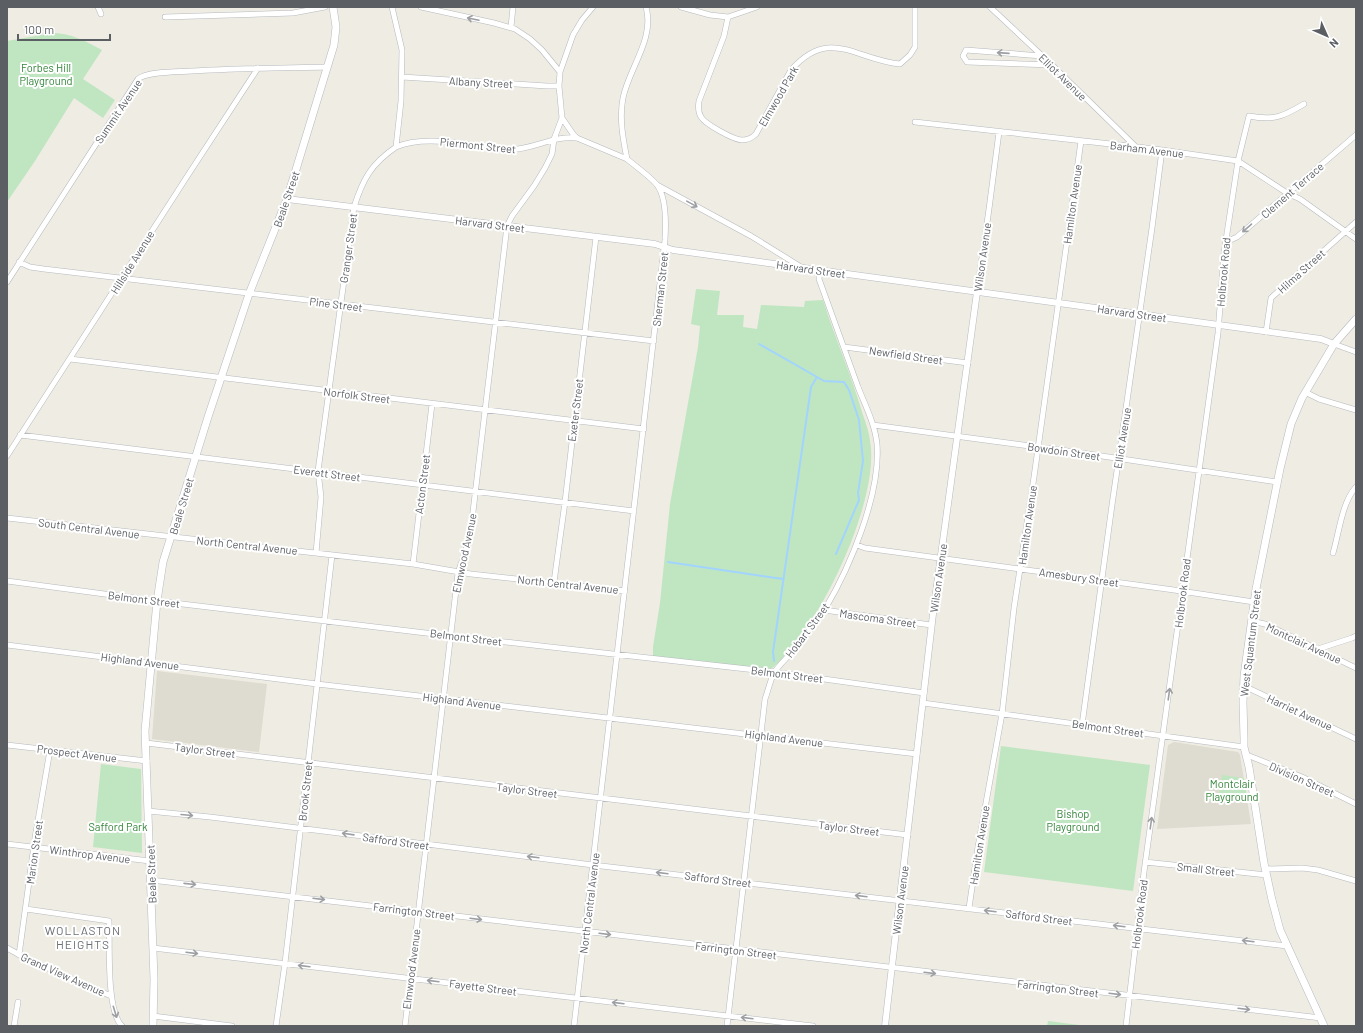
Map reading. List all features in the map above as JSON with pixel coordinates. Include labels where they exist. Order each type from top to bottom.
[{"type":"main road","name":"Beale Street","points":[[153,1026],[154,979],[145,731],[157,601],[163,562],[249,294],[287,199],[334,45],[336,27],[333,7]]},
{"type":"main road","name":"West Squantum Street","points":[[1324,1026],[1280,930],[1272,900],[1247,755],[1244,747],[1244,686],[1254,602],[1277,482],[1293,419],[1305,392],[1334,344],[1356,319]]},
{"type":"street","points":[[98,7],[101,14]]},
{"type":"street","points":[[165,17],[293,13],[325,7]]},
{"type":"street","points":[[392,7],[402,50],[402,77],[396,147]]},
{"type":"street","points":[[421,7],[511,27],[530,39],[550,59],[560,72]]},
{"type":"street","points":[[511,27],[513,7]]},
{"type":"street","name":"Elmwood Avenue","points":[[405,1026],[458,572],[470,537],[507,226],[512,216],[539,180],[552,154],[554,139],[562,118],[559,86],[560,72],[573,35],[582,20],[593,7]]},
{"type":"street","points":[[646,7],[648,19],[646,36],[623,99],[621,122],[627,159],[658,185],[751,236],[801,267]]},
{"type":"street","points":[[681,7],[710,15],[728,17],[757,7]]},
{"type":"street","name":"Elmwood Park","points":[[728,17],[724,36],[699,101],[698,110],[700,116],[706,123],[739,140],[748,139],[755,135],[791,70],[798,62],[810,53],[830,47],[841,48],[891,63],[900,64],[915,47],[915,7]]},
{"type":"street","name":"Elliot Avenue","points":[[990,7],[1136,147]]},
{"type":"street","points":[[1042,56],[966,50],[963,56],[967,62],[1052,65]]},
{"type":"street","name":"Summit Avenue","points":[[7,282],[141,76],[163,72],[258,68],[327,68]]},
{"type":"street","name":"Hillside Avenue","points":[[7,456],[258,68]]},
{"type":"street","name":"Albany Street","points":[[402,77],[559,86]]},
{"type":"street","name":"Holbrook Road","points":[[1126,1026],[1145,862],[1219,325],[1226,242],[1238,161],[1249,116],[1268,119],[1282,115],[1304,104]]},
{"type":"street","points":[[562,118],[577,138]]},
{"type":"street","name":"Barham Avenue","points":[[915,122],[1162,150],[1238,161],[1300,200],[1356,240]]},
{"type":"street","name":"Wilson Avenue","points":[[885,1026],[931,625],[999,132]]},
{"type":"street","name":"Clement Terrace","points":[[1226,242],[1237,237],[1356,135]]},
{"type":"street","name":"Piermont Street","points":[[396,147],[420,142],[435,141],[506,150],[517,150],[533,147],[554,139],[566,137],[577,138],[627,159]]},
{"type":"street","name":"Hamilton Avenue","points":[[969,908],[978,847],[1002,714],[1014,608],[1021,569],[1081,141]]},
{"type":"street","name":"Granger Street","points":[[316,553],[321,497],[318,471],[354,207],[361,186],[369,172],[387,153],[396,147]]},
{"type":"street","name":"Elliot Avenue","points":[[1082,725],[1162,150]]},
{"type":"street","name":"Sherman Street","points":[[625,590],[665,246],[666,222],[664,205],[658,185]]},
{"type":"street","name":"Harvard Street","points":[[287,199],[655,244],[674,250],[1321,339],[1334,344]]},
{"type":"street","name":"Hilma Street","points":[[1266,332],[1271,298],[1356,222]]},
{"type":"street","name":"Exeter Street","points":[[554,582],[565,502],[596,237]]},
{"type":"street","name":"Pine Street","points":[[19,262],[30,268],[654,341]]},
{"type":"street","name":"Hobart Street","points":[[727,1026],[765,699],[774,672],[804,638],[824,610],[842,576],[856,545],[868,509],[875,478],[877,442],[873,425],[819,279],[820,270]]},
{"type":"street","points":[[1334,344],[1356,352]]},
{"type":"street","name":"Newfield Street","points":[[844,347],[968,364]]},
{"type":"street","name":"Norfolk Street","points":[[70,359],[328,392],[644,429]]},
{"type":"street","points":[[1305,392],[1319,399],[1356,410]]},
{"type":"street","name":"Acton Street","points":[[413,564],[432,404]]},
{"type":"street","name":"Bowdoin Street","points":[[873,425],[1199,469],[1277,482]]},
{"type":"street","name":"Everett Street","points":[[20,435],[634,511]]},
{"type":"street","points":[[1333,553],[1346,504],[1351,493],[1356,487]]},
{"type":"street","name":"South Central Avenue","points":[[7,518],[171,537]]},
{"type":"street","name":"North Central Avenue","points":[[171,537],[413,564],[458,572],[625,590],[574,1026]]},
{"type":"street","name":"Amesbury Street","points":[[856,545],[865,548],[1254,602]]},
{"type":"street","name":"Brook Street","points":[[276,1026],[293,896],[332,555]]},
{"type":"street","name":"Belmont Street","points":[[7,581],[157,601],[451,636],[774,672],[924,693]]},
{"type":"street","name":"Mascoma Street","points":[[824,610],[931,625]]},
{"type":"street","name":"Montclair Avenue","points":[[1251,621],[1265,624],[1356,668]]},
{"type":"street","points":[[1318,649],[1356,636]]},
{"type":"street","name":"Highland Avenue","points":[[7,644],[318,684],[917,754]]},
{"type":"street","name":"Harriet Avenue","points":[[1244,686],[1356,738]]},
{"type":"street","name":"Belmont Street","points":[[923,703],[1244,747]]},
{"type":"street","name":"Taylor Street","points":[[146,743],[908,835]]},
{"type":"street","name":"Prospect Avenue","points":[[7,745],[147,761]]},
{"type":"street","name":"Marion Street","points":[[19,955],[34,847],[50,750]]},
{"type":"street","name":"Division Street","points":[[1247,755],[1302,777],[1356,804]]},
{"type":"street","name":"Safford Street","points":[[148,811],[210,817],[593,865],[1287,946]]},
{"type":"street","name":"Winthrop Avenue","points":[[7,844],[150,861]]},
{"type":"street","name":"Small Street","points":[[1145,862],[1266,872],[1302,868],[1318,870],[1356,881]]},
{"type":"street","name":"Farrington Street","points":[[151,880],[1321,1018]]},
{"type":"street","points":[[26,909],[109,921],[111,996]]},
{"type":"street","name":"Grand View Avenue","points":[[7,948],[19,955],[111,996],[118,1022],[122,1026]]},
{"type":"street","name":"Fayette Street","points":[[153,948],[813,1026]]},
{"type":"street","points":[[14,1026],[18,1002]]},
{"type":"street","points":[[153,1016],[232,1026]]},
{"type":"shaded area","points":[[157,671],[267,684],[259,752],[152,739]]},
{"type":"shaded area","points":[[1174,742],[1238,752],[1240,755],[1251,824],[1157,829],[1168,745]]},
{"type":"green space","name":"Forbes Hill Playground","points":[[53,33],[72,36],[102,50],[83,79],[115,100],[103,118],[74,98],[35,161],[7,202],[7,41]]},
{"type":"green space","points":[[696,289],[720,291],[717,315],[744,315],[743,327],[757,329],[761,305],[804,307],[805,301],[823,300],[867,426],[870,441],[871,466],[865,497],[855,531],[841,566],[824,600],[805,630],[786,655],[767,672],[653,658],[653,647],[660,603],[670,504],[698,347],[700,326],[691,324]]},
{"type":"green space","name":"Bishop Playground","points":[[1001,746],[1150,765],[1133,891],[984,872]]},
{"type":"green space","name":"Safford Park","points":[[101,764],[141,769],[142,853],[93,847]]},
{"type":"green space","name":"Montclair Playground","points":[[1222,775],[1244,778],[1248,802],[1218,801]]},
{"type":"green space","points":[[1048,1021],[1087,1026],[1047,1026]]},
{"type":"waterway","points":[[759,344],[817,377]]},
{"type":"waterway","points":[[774,661],[773,652],[811,387],[817,377],[824,381],[844,382],[849,390],[859,420],[863,461],[858,493],[859,500],[836,554]]},
{"type":"waterway","points":[[668,562],[783,579]]},
{"type":"district","name":"WOLLASTON HEIGHTS","points":[[83,937]]}]
